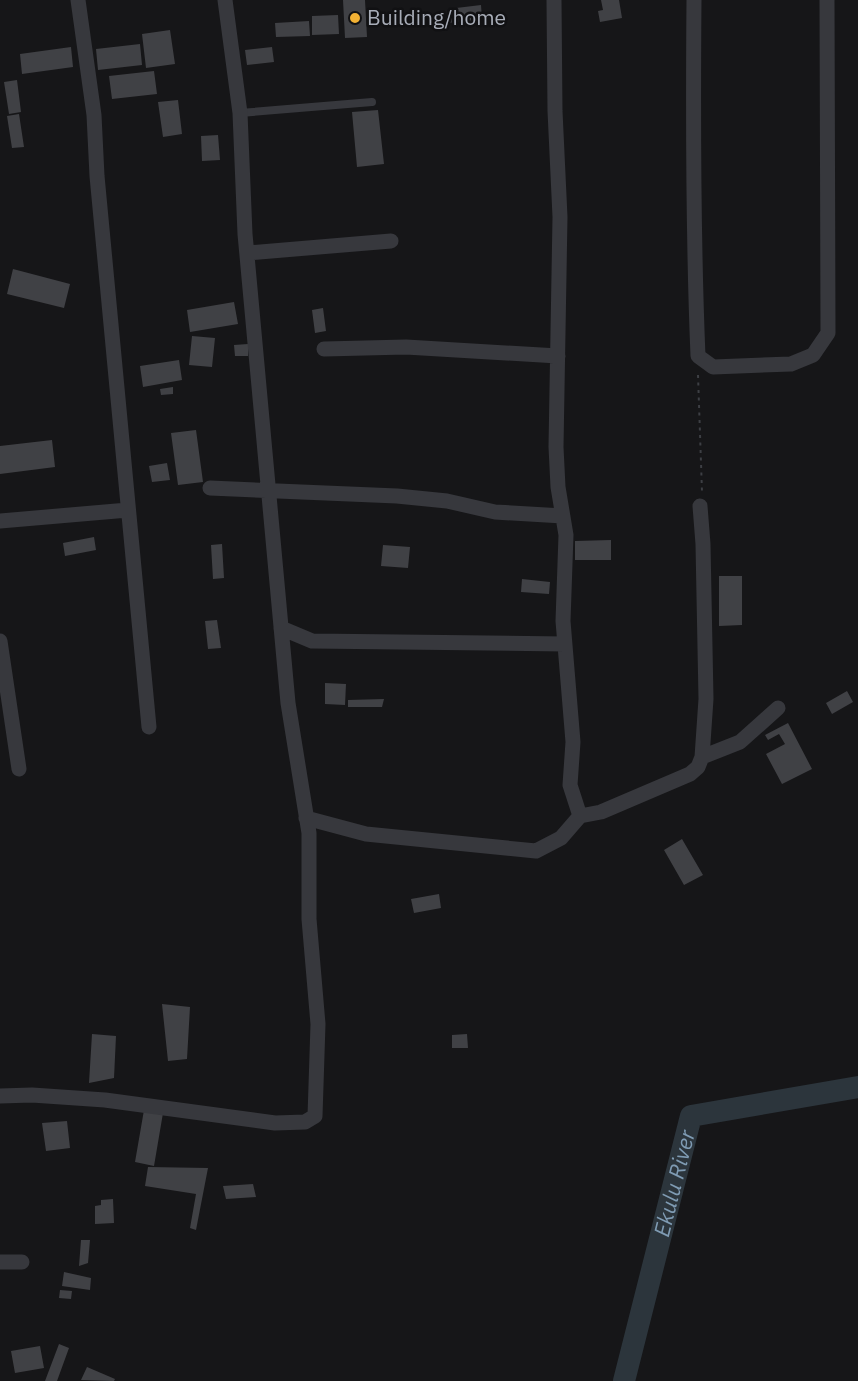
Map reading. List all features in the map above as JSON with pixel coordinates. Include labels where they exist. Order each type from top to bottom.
[{"type":"street","points":[[78,0],[94,115],[97,176],[149,727]]},
{"type":"street","points":[[0,1096],[32,1095],[105,1100],[274,1123],[305,1122],[315,1116],[318,1024],[309,919],[309,842],[288,703],[247,253],[240,113],[225,0]]},
{"type":"street","points":[[554,0],[555,111],[560,217],[556,447],[558,487],[566,535],[563,621],[573,742],[570,785],[580,816]]},
{"type":"street","points":[[694,0],[693,163],[696,219],[693,262],[698,356],[713,367],[791,364],[813,355],[828,333],[827,0]]},
{"type":"street","points":[[247,253],[391,241]]},
{"type":"street","points":[[324,349],[406,348],[558,356]]},
{"type":"street","points":[[210,488],[397,496],[447,501],[495,512],[563,516]]},
{"type":"street","points":[[306,818],[366,834],[536,851],[561,838],[580,816],[601,812],[690,774],[698,767],[702,757],[706,699],[703,544],[700,506]]},
{"type":"street","points":[[0,520],[128,510]]},
{"type":"street","points":[[281,628],[312,641],[565,644]]},
{"type":"street","points":[[0,641],[19,769]]},
{"type":"street","points":[[702,757],[740,742],[778,708]]},
{"type":"street","points":[[0,1262],[22,1262]]},
{"type":"lane","points":[[240,113],[372,102]]},
{"type":"path","points":[[698,356],[703,481],[700,506]]},
{"type":"building","name":"Building/home","points":[[343,0],[365,0],[367,37],[345,38]]},
{"type":"building","points":[[601,0],[619,0],[622,18],[600,22],[598,11],[603,10]]},
{"type":"building","points":[[481,5],[482,19],[449,23],[448,9]]},
{"type":"building","points":[[338,15],[339,34],[312,35],[312,16]]},
{"type":"building","points":[[309,21],[310,36],[276,37],[275,23]]},
{"type":"building","points":[[170,30],[175,64],[146,68],[142,34]]},
{"type":"building","points":[[140,44],[142,65],[98,70],[96,49]]},
{"type":"building","points":[[71,47],[73,67],[22,74],[20,54]]},
{"type":"building","points":[[272,47],[274,62],[247,65],[245,50]]},
{"type":"building","points":[[154,71],[157,94],[112,99],[109,76]]},
{"type":"building","points":[[17,80],[21,112],[9,114],[4,82]]},
{"type":"building","points":[[178,100],[182,134],[163,137],[158,102]]},
{"type":"building","points":[[378,110],[384,164],[357,167],[352,112]]},
{"type":"building","points":[[19,114],[24,147],[12,148],[7,116]]},
{"type":"building","points":[[218,135],[220,160],[202,161],[201,136]]},
{"type":"building","points":[[13,269],[70,284],[64,308],[7,294]]},
{"type":"building","points":[[234,302],[238,324],[190,332],[187,310]]},
{"type":"building","points":[[323,308],[326,331],[315,333],[312,310]]},
{"type":"building","points":[[192,336],[215,338],[212,367],[189,365]]},
{"type":"building","points":[[248,344],[248,356],[235,356],[234,345]]},
{"type":"building","points":[[179,360],[182,380],[143,387],[140,366]]},
{"type":"building","points":[[173,387],[173,394],[161,395],[160,389]]},
{"type":"building","points":[[196,430],[203,482],[178,485],[171,433]]},
{"type":"building","points":[[52,440],[55,467],[0,474],[0,446]]},
{"type":"building","points":[[167,463],[170,480],[152,482],[149,466]]},
{"type":"building","points":[[94,537],[96,550],[65,556],[63,543]]},
{"type":"building","points":[[611,540],[611,560],[575,560],[575,541]]},
{"type":"building","points":[[222,544],[224,578],[213,579],[211,545]]},
{"type":"building","points":[[383,545],[410,547],[408,568],[381,566]]},
{"type":"building","points":[[719,576],[742,576],[742,625],[719,626]]},
{"type":"building","points":[[522,579],[550,582],[549,594],[521,592]]},
{"type":"building","points":[[217,620],[221,648],[208,649],[205,621]]},
{"type":"building","points":[[325,683],[346,684],[345,705],[325,704]]},
{"type":"building","points":[[847,691],[853,702],[832,714],[826,703]]},
{"type":"building","points":[[384,699],[382,707],[348,707],[348,700]]},
{"type":"building","points":[[788,723],[812,769],[782,784],[766,754],[785,744],[779,734],[768,740],[765,735]]},
{"type":"building","points":[[682,839],[703,875],[684,885],[664,850]]},
{"type":"building","points":[[439,894],[441,908],[414,913],[411,899]]},
{"type":"building","points":[[162,1004],[190,1007],[187,1059],[168,1061]]},
{"type":"building","points":[[92,1034],[116,1036],[114,1078],[89,1083]]},
{"type":"building","points":[[467,1034],[468,1048],[452,1048],[452,1035]]},
{"type":"building","points":[[144,1110],[163,1113],[154,1166],[135,1162]]},
{"type":"building","points":[[67,1121],[70,1148],[46,1151],[42,1123]]},
{"type":"building","points":[[148,1167],[208,1168],[196,1230],[190,1228],[196,1194],[145,1186]]},
{"type":"building","points":[[253,1184],[256,1197],[226,1199],[223,1186]]},
{"type":"building","points":[[113,1199],[114,1223],[95,1224],[95,1206],[101,1205],[101,1200]]},
{"type":"building","points":[[81,1240],[90,1240],[88,1263],[79,1266]]},
{"type":"building","points":[[64,1272],[91,1278],[90,1290],[62,1286]]},
{"type":"building","points":[[60,1290],[72,1291],[71,1299],[59,1298]]},
{"type":"building","points":[[59,1344],[69,1348],[57,1381],[45,1381]]},
{"type":"building","points":[[40,1346],[44,1368],[15,1373],[11,1351]]},
{"type":"building","points":[[87,1367],[115,1379],[114,1381],[81,1380]]},
{"type":"waterway","name":"Ekulu River","points":[[624,1381],[691,1116],[858,1087]]},
{"type":"place","name":"Building/home","points":[[355,18]]}]
